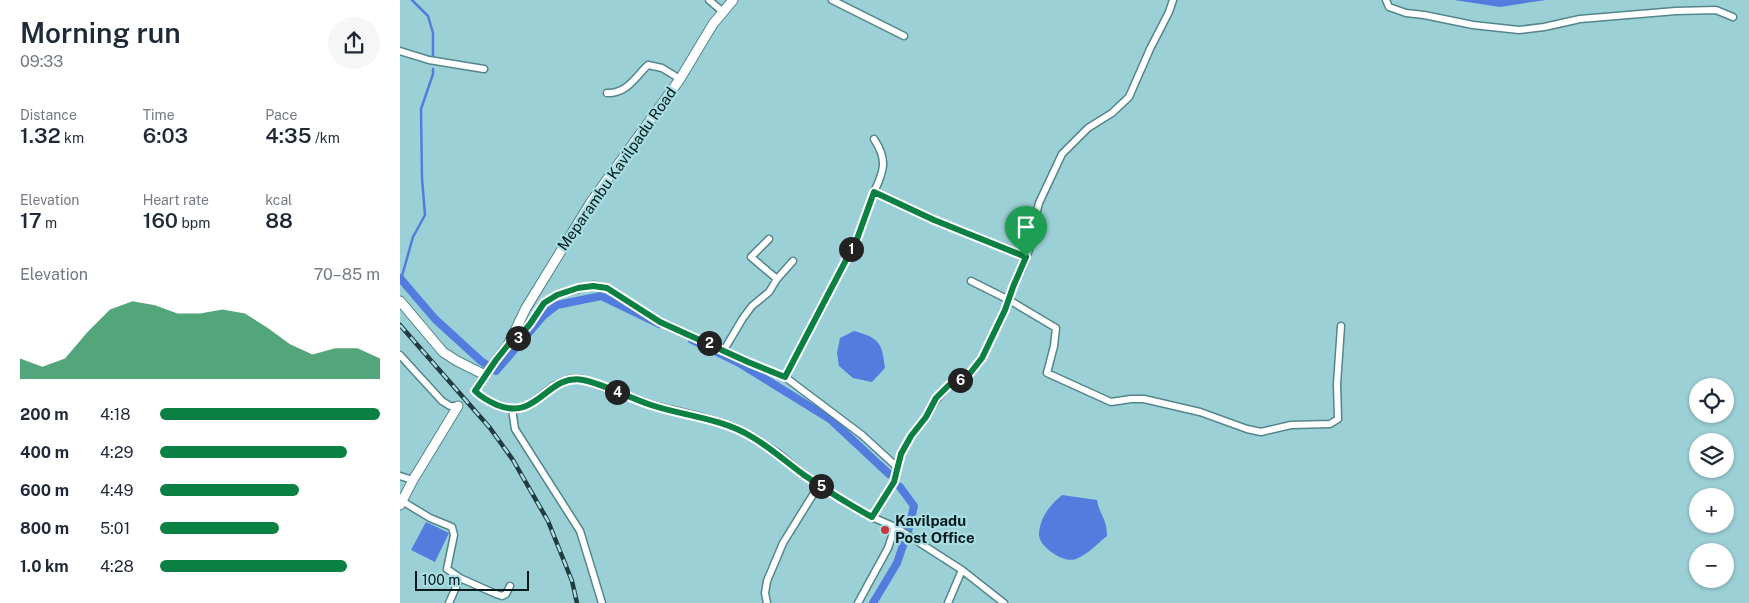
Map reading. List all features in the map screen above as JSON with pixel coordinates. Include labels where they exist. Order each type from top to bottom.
[{"type":"main road","name":"Meparambu Kavilpadu Road","points":[[485,375],[508,345],[526,308],[586,210],[680,79],[713,24],[733,0]]},
{"type":"main road","points":[[400,301],[443,352],[457,362],[485,375]]},
{"type":"main road","points":[[401,503],[458,406]]},
{"type":"street","points":[[709,0],[723,12]]},
{"type":"street","points":[[832,0],[904,36]]},
{"type":"street","points":[[872,517],[894,482],[901,454],[911,436],[926,417],[936,398],[949,385],[967,377],[982,358],[1009,300],[1026,257],[1032,241],[1039,203],[1062,154],[1088,128],[1112,113],[1129,97],[1173,0]]},
{"type":"street","points":[[1386,0],[1389,7],[1406,13],[1473,26],[1519,30],[1580,19],[1676,11],[1716,10],[1733,17]]},
{"type":"street","points":[[400,51],[429,60],[484,70]]},
{"type":"street","points":[[607,93],[616,93],[627,88],[648,65],[662,68],[680,79]]},
{"type":"street","points":[[785,377],[857,239],[880,180],[884,165],[882,153],[874,139]]},
{"type":"street","points":[[874,192],[934,220],[1026,257]]},
{"type":"street","points":[[769,239],[751,257],[777,279]]},
{"type":"street","points":[[724,350],[752,306],[768,292],[793,261]]},
{"type":"street","points":[[971,281],[1009,300],[1056,328],[1054,346],[1047,372],[1111,402],[1144,399],[1200,412],[1247,429],[1261,432],[1291,425],[1330,424],[1338,419],[1337,384],[1341,326]]},
{"type":"street","points":[[508,345],[519,337],[544,303],[557,295],[578,288],[593,286],[607,288],[660,322],[785,377],[862,435],[897,467]]},
{"type":"street","points":[[400,354],[442,402],[450,406],[458,406]]},
{"type":"street","name":"Meparambu Kavilpadu Road","points":[[485,375],[475,391],[482,398],[504,408],[512,409]]},
{"type":"street","points":[[602,603],[580,530],[515,430],[512,409],[527,407],[556,386],[570,379],[582,379],[652,405],[730,426],[751,436],[778,453],[818,485],[872,517],[895,527],[962,570],[1004,603]]},
{"type":"street","points":[[400,476],[413,480]]},
{"type":"street","points":[[767,603],[765,593],[767,581],[780,550],[818,485]]},
{"type":"street","points":[[401,503],[452,528],[454,535],[447,569],[460,578],[502,596],[506,594],[510,586]]},
{"type":"street","points":[[858,603],[888,548],[895,527]]},
{"type":"street","points":[[948,603],[962,570]]},
{"type":"street","points":[[449,603],[460,578]]},
{"type":"water","points":[[1454,0],[1546,0],[1500,7]]},
{"type":"water","points":[[854,331],[869,336],[878,342],[882,352],[885,368],[872,382],[853,378],[839,366],[837,353],[840,338]]},
{"type":"water","points":[[1062,495],[1097,500],[1106,525],[1107,536],[1088,552],[1071,560],[1065,559],[1047,549],[1039,534],[1041,522],[1053,503]]},
{"type":"water","points":[[426,522],[449,533],[435,562],[411,550]]},
{"type":"waterway","points":[[412,0],[428,16],[433,33],[433,55]]},
{"type":"waterway","points":[[400,283],[413,237],[425,215],[422,178],[421,109],[433,69]]},
{"type":"waterway","points":[[400,278],[435,319],[481,361],[496,371],[544,315],[557,305],[601,296],[659,324]]},
{"type":"waterway","points":[[692,340],[741,364],[830,419],[889,474]]},
{"type":"waterway","points":[[873,603],[897,563],[909,528],[914,506],[900,487]]},
{"type":"railway","points":[[400,325],[490,428],[513,460],[548,521],[572,581],[577,603]]},
{"type":"place","name":"Kavilpadu Post Office","points":[[885,530]]},
{"type":"route","points":[[874,192],[934,220],[1002,249],[1026,257],[1005,310],[982,358],[967,377],[949,385],[936,398],[926,417],[911,436],[901,454],[894,482],[872,517],[803,474],[778,453],[751,436],[730,426],[652,405],[592,382],[582,379],[570,379],[556,386],[527,407],[518,409],[504,408],[482,398],[475,391],[496,360],[508,345],[519,337],[530,324],[544,303],[557,295],[578,288],[593,286],[607,288],[660,322],[765,370],[785,377],[857,239],[874,192]]}]
